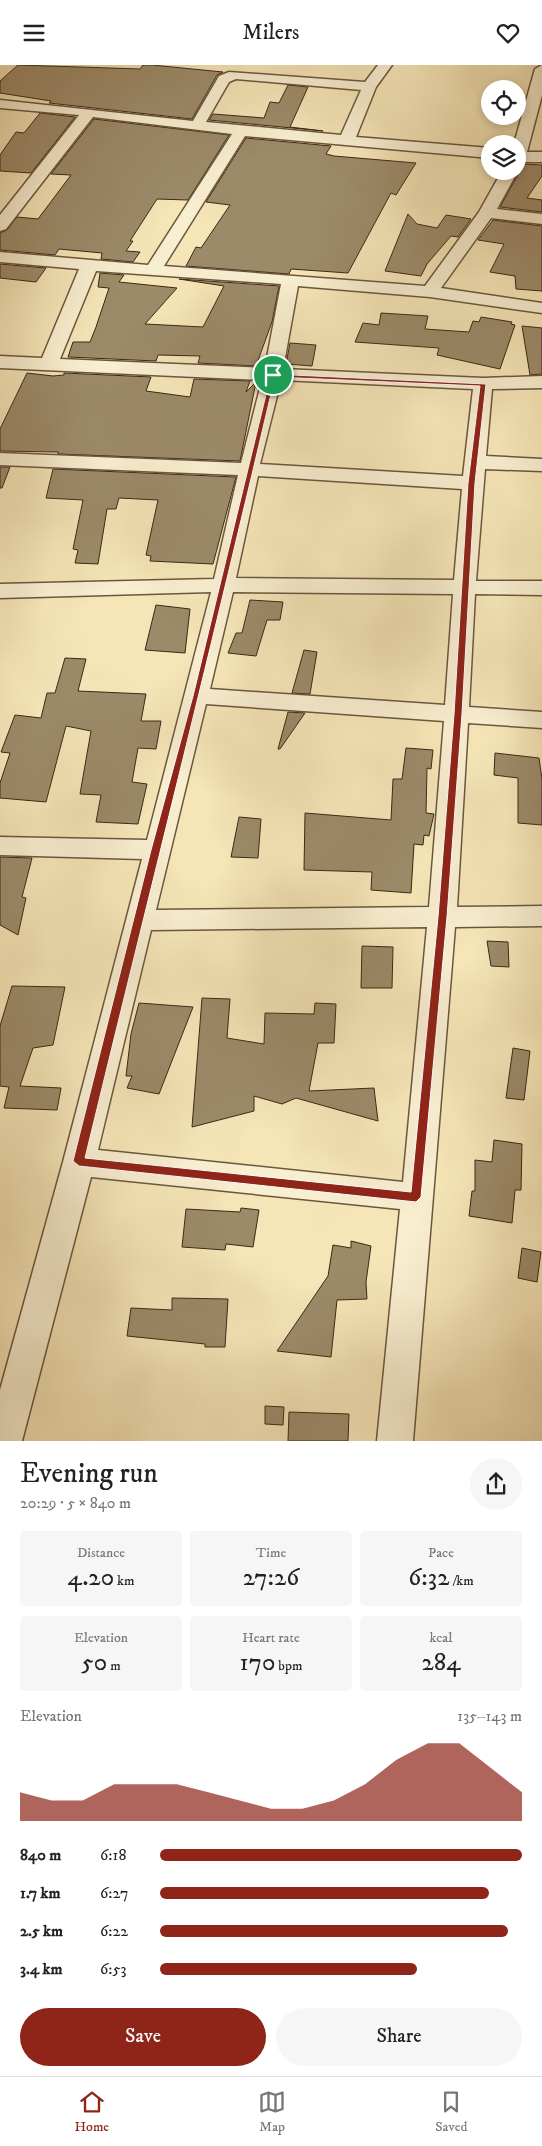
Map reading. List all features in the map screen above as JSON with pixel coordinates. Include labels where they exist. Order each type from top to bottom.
[{"type":"street","points":[[347,140],[369,85],[385,65]]},
{"type":"street","points":[[524,135],[542,69]]},
{"type":"street","points":[[197,126],[224,79],[234,75],[369,85]]},
{"type":"street","points":[[0,104],[88,112],[241,131],[481,152]]},
{"type":"street","points":[[0,226],[88,112]]},
{"type":"street","points":[[154,269],[241,131]]},
{"type":"street","points":[[526,156],[542,157]]},
{"type":"street","points":[[430,293],[487,213],[505,180]]},
{"type":"street","points":[[487,213],[542,219]]},
{"type":"street","points":[[0,257],[89,266],[154,269],[430,293],[542,308]]},
{"type":"street","points":[[49,364],[89,266]]},
{"type":"street","points":[[4,1441],[79,1161],[224,585],[249,469],[273,375],[290,281]]},
{"type":"street","points":[[0,362],[483,384],[542,382]]},
{"type":"street","points":[[395,1441],[442,917],[458,714],[473,472],[483,384]]},
{"type":"street","points":[[0,459],[249,469],[473,472],[542,465]]},
{"type":"street","points":[[0,591],[224,585],[542,588]]},
{"type":"street","points":[[196,696],[542,720]]},
{"type":"street","points":[[0,846],[156,850]]},
{"type":"street","points":[[139,920],[542,916]]},
{"type":"street","points":[[79,1161],[416,1197]]},
{"type":"building","points":[[18,65],[140,69],[143,65],[152,65],[223,72],[217,75],[192,119],[49,103],[51,101],[0,93],[0,81]]},
{"type":"building","points":[[288,85],[308,87],[290,127],[323,131],[209,120],[213,114],[264,118],[270,102],[279,103]]},
{"type":"building","points":[[40,113],[75,117],[31,173],[0,171],[0,155],[16,132],[24,133]]},
{"type":"building","points":[[94,119],[229,135],[188,200],[157,199],[130,241],[133,241],[126,251],[140,252],[133,262],[101,259],[102,253],[59,249],[55,255],[0,250],[0,233],[7,230],[17,217],[38,219],[71,175],[51,174]]},
{"type":"building","points":[[246,138],[331,146],[326,154],[334,156],[416,163],[396,195],[391,193],[348,273],[291,269],[289,274],[186,266],[196,247],[201,248],[230,205],[206,202]]},
{"type":"building","points":[[526,164],[542,165],[542,176],[527,198],[542,200],[542,212],[500,207],[515,180],[526,180]]},
{"type":"building","points":[[408,214],[417,224],[437,228],[446,215],[471,219],[458,237],[451,236],[427,264],[421,276],[385,271]]},
{"type":"building","points":[[493,220],[542,226],[542,291],[516,289],[515,276],[490,272],[504,244],[478,240]]},
{"type":"building","points":[[0,264],[46,268],[36,282],[0,278]]},
{"type":"building","points":[[100,273],[124,275],[119,282],[177,288],[145,324],[203,327],[224,286],[179,279],[279,286],[272,322],[256,366],[198,363],[200,356],[158,355],[156,361],[68,357],[73,342],[90,342],[96,327],[109,288],[98,287]]},
{"type":"building","points":[[381,313],[428,316],[425,329],[469,332],[473,321],[479,322],[481,317],[512,322],[511,324],[515,325],[500,369],[437,355],[439,348],[355,342],[363,323],[379,325]]},
{"type":"building","points":[[522,326],[542,328],[542,374],[530,375]]},
{"type":"building","points":[[290,343],[316,345],[312,366],[286,364]]},
{"type":"building","points":[[27,373],[53,376],[64,375],[64,373],[151,377],[146,391],[190,397],[194,379],[250,381],[246,392],[256,382],[240,461],[0,451],[0,429]]},
{"type":"building","points":[[0,467],[10,467],[2,488],[0,488]]},
{"type":"building","points":[[53,469],[236,477],[213,564],[150,561],[151,556],[146,555],[158,500],[119,498],[116,509],[107,509],[98,564],[75,563],[78,550],[73,549],[83,500],[46,498]]},
{"type":"building","points":[[250,600],[283,602],[280,620],[267,620],[256,656],[228,653],[236,633],[242,633]]},
{"type":"building","points":[[156,605],[190,609],[185,653],[145,650]]},
{"type":"building","points":[[304,650],[317,652],[310,694],[292,693]]},
{"type":"building","points":[[65,658],[86,659],[78,691],[146,694],[141,721],[161,721],[156,749],[138,748],[132,782],[147,784],[138,824],[96,822],[101,795],[80,794],[91,731],[66,726],[46,802],[0,798],[0,783],[10,753],[1,752],[15,715],[41,718],[47,693],[55,693]]},
{"type":"building","points":[[288,712],[305,713],[280,749],[278,749]]},
{"type":"building","points":[[406,748],[433,750],[431,769],[427,768],[426,813],[434,814],[429,836],[424,835],[423,845],[414,844],[411,893],[371,890],[372,872],[304,870],[305,813],[391,820],[393,779],[402,779]]},
{"type":"building","points":[[495,753],[539,758],[542,779],[542,825],[518,823],[518,778],[494,775]]},
{"type":"building","points":[[239,817],[261,819],[258,858],[231,857]]},
{"type":"building","points":[[0,857],[32,858],[22,897],[26,898],[18,935],[0,925]]},
{"type":"building","points":[[487,941],[508,942],[509,967],[491,966]]},
{"type":"building","points":[[362,946],[393,947],[392,988],[361,988]]},
{"type":"building","points":[[12,986],[65,987],[53,1045],[33,1048],[20,1086],[61,1088],[57,1110],[4,1108],[9,1087],[0,1086],[0,1026]]},
{"type":"building","points":[[202,998],[230,999],[227,1038],[264,1044],[265,1013],[314,1014],[315,1003],[336,1004],[334,1043],[318,1043],[309,1091],[374,1088],[378,1121],[296,1098],[282,1104],[254,1096],[254,1111],[192,1127]]},
{"type":"building","points":[[139,1003],[193,1007],[159,1094],[127,1088],[132,1076],[126,1076],[131,1034]]},
{"type":"building","points":[[513,1048],[530,1051],[524,1100],[506,1098]]},
{"type":"building","points":[[494,1140],[522,1144],[521,1190],[515,1190],[512,1223],[469,1216],[472,1191],[475,1191],[475,1160],[492,1162]]},
{"type":"building","points":[[241,1208],[259,1210],[253,1247],[226,1244],[225,1250],[182,1247],[186,1209],[240,1212]]},
{"type":"building","points":[[351,1241],[371,1246],[366,1282],[367,1299],[337,1300],[331,1357],[277,1351],[328,1276],[333,1245],[351,1248]]},
{"type":"building","points":[[522,1248],[541,1252],[537,1282],[518,1278]]},
{"type":"building","points":[[172,1298],[228,1299],[225,1347],[205,1347],[205,1344],[127,1336],[131,1308],[172,1310]]},
{"type":"building","points":[[265,1406],[284,1407],[283,1425],[265,1424]]},
{"type":"building","points":[[289,1412],[349,1414],[348,1441],[288,1441]]},
{"type":"route","points":[[273,375],[483,384],[471,483],[458,714],[442,917],[416,1197],[79,1161],[224,585],[249,469],[273,375]]}]
